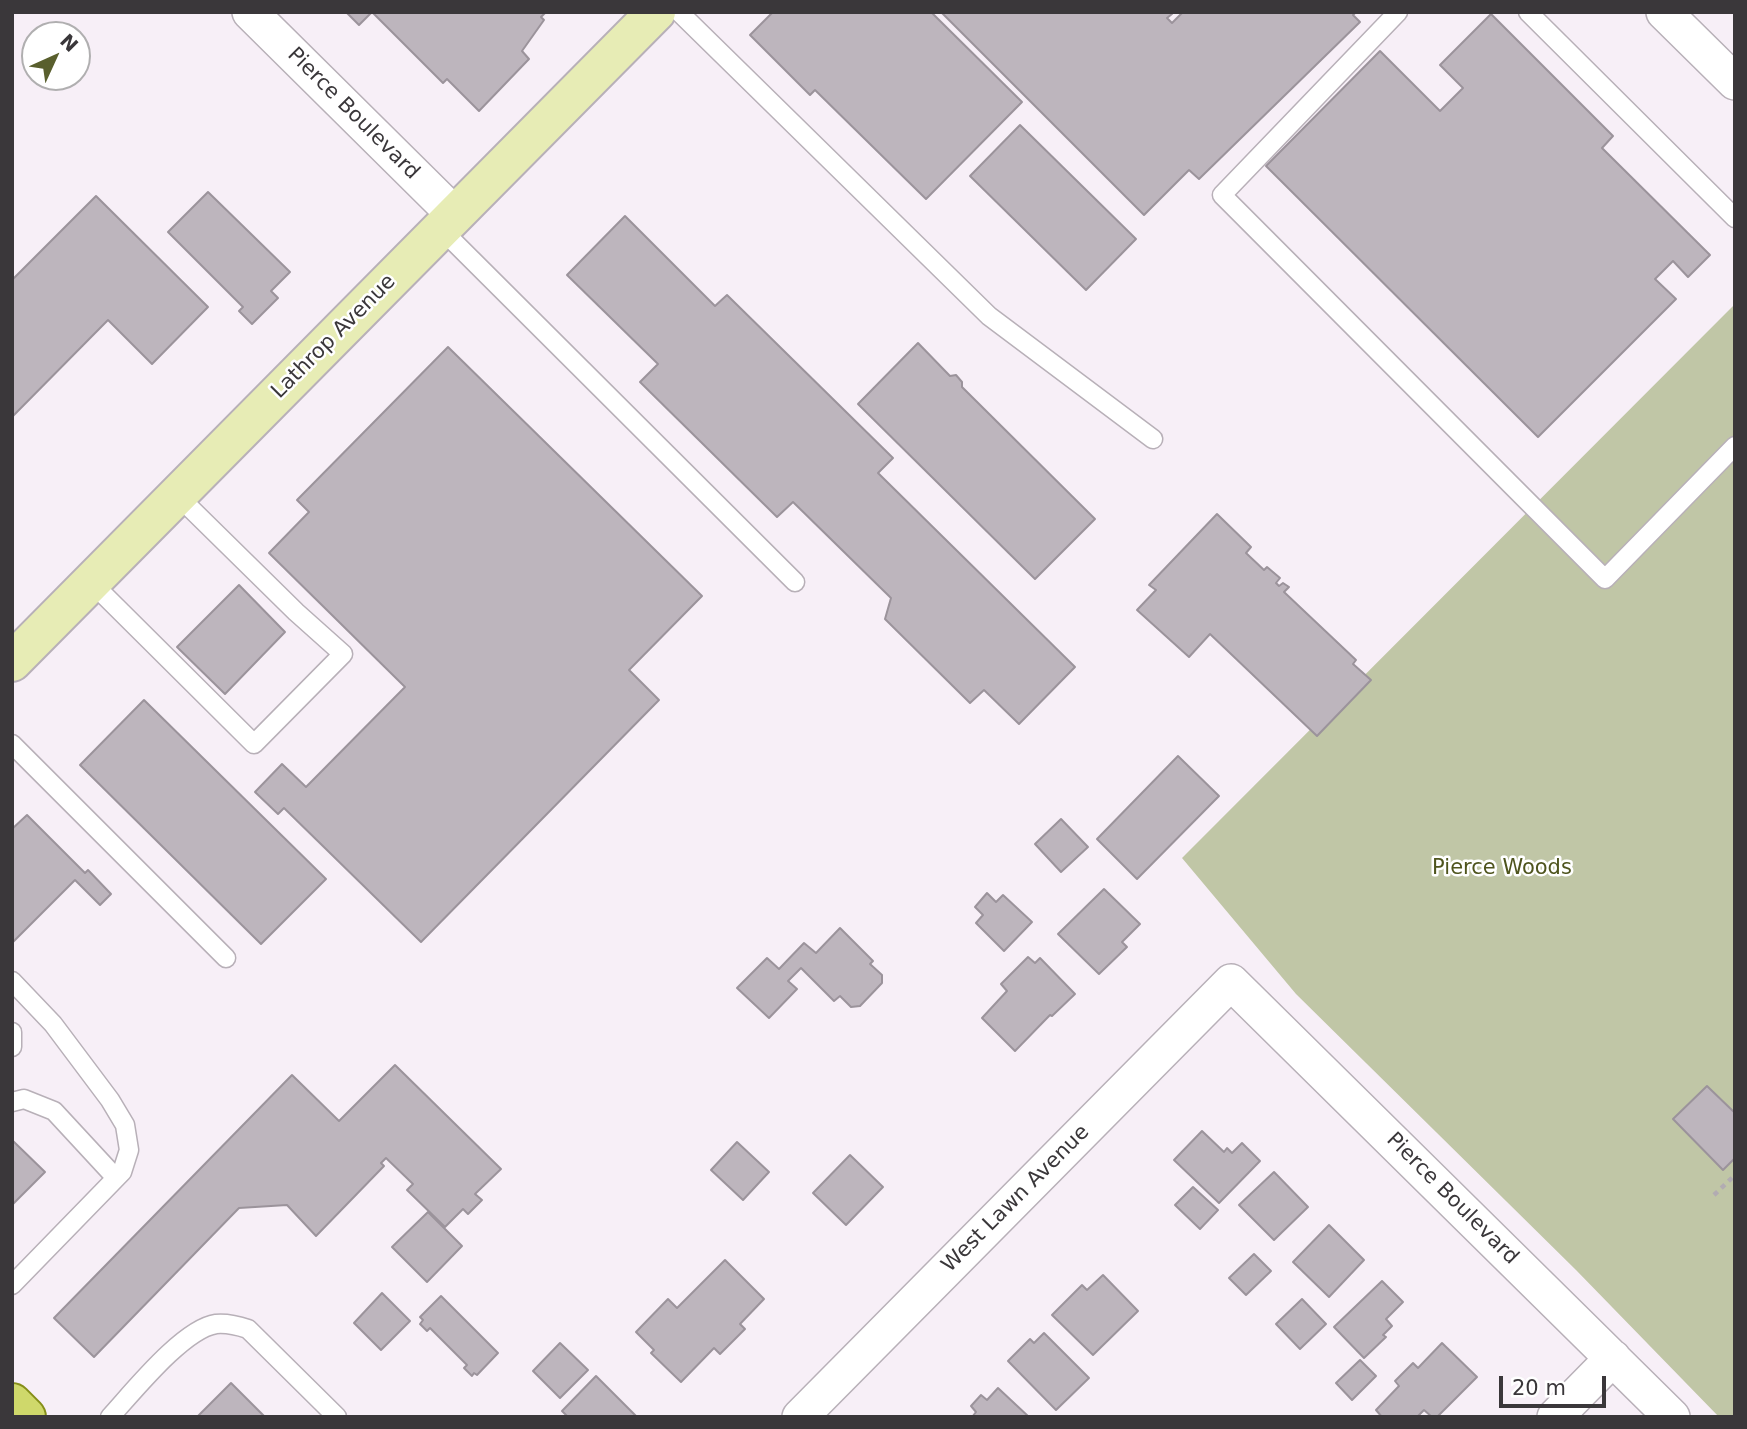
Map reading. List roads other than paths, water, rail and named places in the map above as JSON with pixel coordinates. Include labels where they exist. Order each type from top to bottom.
[{"type":"main road","points":[[12,1403],[26,1417]]},
{"type":"street","name":"Pierce Boulevard","points":[[250,12],[448,222]]},
{"type":"street","name":"Lathrop Avenue","points":[[12,662],[656,12]]},
{"type":"street","points":[[1664,12],[1735,82]]},
{"type":"street","name":"Pierce Boulevard","points":[[1231,982],[1672,1417]]},
{"type":"street","name":"West Lawn Avenue","points":[[800,1417],[1231,982]]},
{"type":"street","points":[[1555,1417],[1613,1358]]},
{"type":"lane","points":[[679,12],[989,316],[1153,439]]},
{"type":"lane","points":[[1398,12],[1222,195],[1605,579],[1735,446]]},
{"type":"lane","points":[[1528,12],[1735,218]]},
{"type":"lane","points":[[448,222],[795,582]]},
{"type":"lane","points":[[91,582],[254,744],[343,654],[296,612],[177,495]]},
{"type":"lane","points":[[12,744],[226,958]]},
{"type":"lane","points":[[12,981],[53,1024],[110,1100],[125,1125],[129,1150],[122,1172],[12,1284]]},
{"type":"lane","points":[[12,1032],[12,1046]]},
{"type":"lane","points":[[12,1102],[24,1099],[54,1111],[116,1178]]},
{"type":"lane","points":[[110,1417],[162,1362],[197,1331],[213,1325],[231,1324],[247,1329],[337,1417]]},
{"type":"park label","name":"Pierce Woods","points":[[1502,869]]}]
